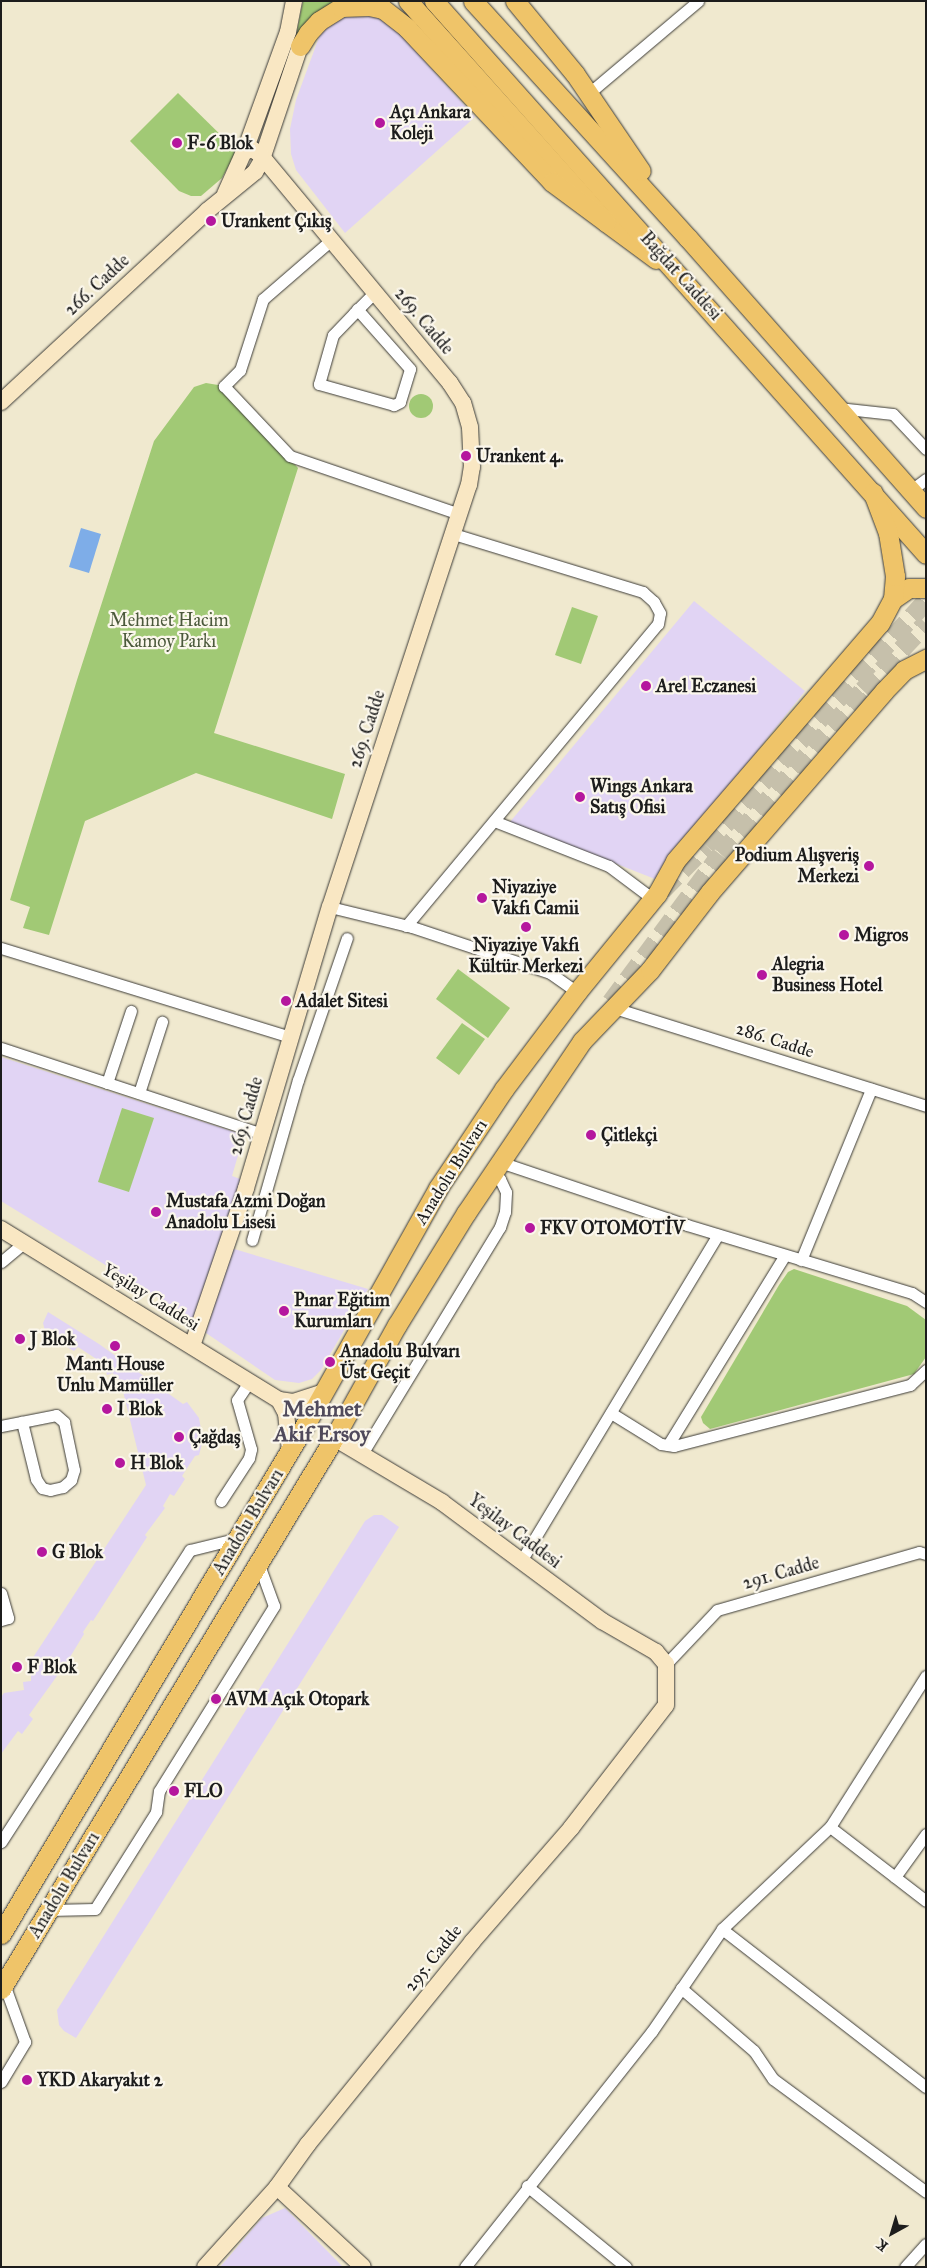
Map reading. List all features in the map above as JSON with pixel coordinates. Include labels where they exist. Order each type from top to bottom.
[{"type":"main road","points":[[408,1],[606,222]]},
{"type":"main road","name":"Bağdat Caddesi","points":[[434,1],[926,554]]},
{"type":"main road","name":"Bağdat Caddesi","points":[[473,1],[688,238],[926,508]]},
{"type":"main road","points":[[515,1],[588,94],[688,238]]},
{"type":"main road","points":[[300,46],[308,33],[330,12],[352,6],[383,10],[407,28],[552,182],[654,258],[674,269]]},
{"type":"main road","points":[[859,434],[895,460],[923,485]]},
{"type":"main road","points":[[873,493],[893,552],[895,576],[893,599]]},
{"type":"main road","points":[[893,599],[909,588],[926,588]]},
{"type":"main road","name":"Anadolu Bulvarı","points":[[1,1934],[290,1452],[438,1188],[504,1089],[577,992],[655,897],[675,861],[880,623],[893,599]]},
{"type":"main road","name":"Anadolu Bulvarı","points":[[3,1986],[334,1438],[397,1325],[497,1167],[582,1041],[650,970],[710,892],[884,691],[904,670],[922,660]]},
{"type":"street","name":"266. Cadde","points":[[221,199],[242,157],[288,32],[294,1]]},
{"type":"street","points":[[588,94],[698,1]]},
{"type":"street","points":[[259,165],[300,46]]},
{"type":"street","points":[[242,157],[254,150],[259,165]]},
{"type":"street","name":"266. Cadde","points":[[1,402],[259,165]]},
{"type":"street","name":"269. Cadde","points":[[192,1346],[246,1188],[330,907],[453,534],[472,467],[470,427],[463,403],[450,383],[276,176],[259,165]]},
{"type":"street","points":[[330,241],[263,299],[240,370],[224,386],[290,456],[459,514]]},
{"type":"street","points":[[357,309],[410,369],[400,402],[394,405],[319,384],[333,335],[357,309],[374,293]]},
{"type":"street","points":[[836,407],[893,414],[926,449]]},
{"type":"street","points":[[406,926],[658,624],[660,613],[654,602],[643,592],[453,534]]},
{"type":"street","points":[[494,821],[609,866],[655,897]]},
{"type":"street","points":[[330,907],[406,926],[550,973],[577,992]]},
{"type":"street","points":[[252,1240],[298,1080],[347,938]]},
{"type":"street","points":[[1,948],[290,1037]]},
{"type":"street","name":"286. Cadde","points":[[614,1008],[926,1106]]},
{"type":"street","points":[[107,1083],[131,1011]]},
{"type":"street","points":[[139,1094],[162,1022]]},
{"type":"street","points":[[1,1048],[262,1134]]},
{"type":"street","points":[[279,1074],[298,1080]]},
{"type":"street","points":[[802,1260],[871,1089]]},
{"type":"street","points":[[497,1167],[912,1294],[926,1302]]},
{"type":"street","points":[[362,1454],[500,1227],[505,1212],[506,1192],[497,1167]]},
{"type":"street","name":"Yeşilay Caddesi","points":[[1,1229],[279,1400]]},
{"type":"street","points":[[521,1561],[718,1235]]},
{"type":"street","points":[[1,1262],[24,1242]]},
{"type":"street","points":[[668,1445],[785,1255]]},
{"type":"street","points":[[611,1413],[661,1444],[674,1446],[910,1385],[926,1370]]},
{"type":"street","points":[[221,1501],[249,1458],[251,1449],[237,1400],[250,1381]]},
{"type":"street","points":[[279,1400],[293,1402],[324,1392]]},
{"type":"street","points":[[279,1400],[286,1413],[290,1452]]},
{"type":"street","points":[[1,1426],[56,1415],[64,1422],[74,1470],[71,1480],[63,1487],[50,1490],[42,1488],[36,1479],[22,1422]]},
{"type":"street","name":"Yeşilay Caddesi","points":[[334,1438],[442,1502],[602,1621],[656,1652],[666,1664]]},
{"type":"street","points":[[1,1842],[190,1550],[239,1538]]},
{"type":"street","name":"291. Cadde","points":[[666,1664],[716,1610],[919,1552],[926,1554]]},
{"type":"street","points":[[49,1910],[96,1908],[156,1812],[159,1791],[274,1606],[258,1562]]},
{"type":"street","points":[[1,1594],[8,1618],[1,1620]]},
{"type":"street","name":"295. Cadde","points":[[205,2267],[277,2187],[308,2144],[472,1942],[571,1828],[666,1705],[666,1664]]},
{"type":"street","points":[[465,2267],[652,2032],[722,1930],[830,1827],[926,1676]]},
{"type":"street","points":[[830,1827],[926,1901]]},
{"type":"street","points":[[895,1877],[926,1834]]},
{"type":"street","points":[[722,1930],[926,2087]]},
{"type":"street","points":[[1,2082],[25,2042],[3,1986]]},
{"type":"street","points":[[681,1988],[754,2051],[772,2080],[926,2192]]},
{"type":"street","points":[[528,2186],[626,2267]]},
{"type":"street","points":[[277,2187],[363,2267]]},
{"type":"street","points":[[904,2267],[926,2244]]},
{"type":"shaded area","name":"Açı Ankara Koleji","points":[[365,12],[391,24],[475,117],[345,233],[296,170],[291,154],[290,129],[296,100],[322,29],[336,17]]},
{"type":"shaded area","points":[[694,601],[805,691],[655,879],[510,822]]},
{"type":"shaded area","name":"Mustafa Azmi Doğan Anadolu Lisesi","points":[[1,1057],[244,1135],[232,1176],[243,1180],[195,1320],[1,1201]]},
{"type":"shaded area","name":"Pınar Eğitim Kurumları","points":[[231,1248],[368,1289],[321,1370],[312,1379],[299,1383],[275,1380],[206,1333]]},
{"type":"shaded area","points":[[48,1312],[99,1344],[183,1404],[187,1402],[199,1418],[203,1440],[199,1455],[195,1456],[182,1476],[185,1479],[174,1496],[170,1494],[163,1506],[165,1508],[145,1535],[147,1537],[93,1621],[91,1620],[83,1632],[84,1634],[67,1662],[29,1715],[33,1719],[22,1734],[18,1731],[1,1754],[1,1697],[4,1693],[24,1690],[23,1682],[31,1681],[31,1675],[34,1674],[32,1659],[146,1485],[120,1379],[115,1380],[113,1373],[107,1375],[104,1364],[78,1347],[74,1351],[46,1335],[43,1323]]},
{"type":"shaded area","points":[[374,1515],[382,1515],[399,1527],[76,2038],[64,2031],[59,2025],[57,2010],[365,1521]]},
{"type":"shaded area","points":[[285,2208],[343,2267],[220,2267],[262,2218]]},
{"type":"green space","points":[[303,1],[345,1],[296,36]]},
{"type":"green space","points":[[178,93],[235,149],[234,156],[222,178],[201,196],[191,196],[179,191],[130,141]]},
{"type":"green space","name":"Mehmet Hacim Kamoy Parkı","points":[[206,383],[224,386],[298,468],[214,733],[345,774],[332,819],[196,773],[85,821],[49,935],[23,928],[30,907],[10,900],[77,680],[154,441],[194,387]]},
{"type":"green space","points":[[421,394],[426,395],[432,401],[432,411],[426,417],[421,418],[416,417],[410,411],[409,406],[410,401],[416,395]]},
{"type":"green space","points":[[572,607],[598,616],[581,664],[555,655]]},
{"type":"green space","points":[[458,969],[510,1008],[488,1038],[436,999]]},
{"type":"green space","points":[[462,1023],[485,1039],[459,1075],[436,1058]]},
{"type":"green space","points":[[122,1108],[154,1118],[129,1192],[98,1182]]},
{"type":"green space","points":[[794,1269],[907,1306],[926,1320],[926,1357],[914,1374],[710,1429],[703,1423],[701,1417],[779,1285],[788,1272]]},
{"type":"water","points":[[81,528],[101,534],[89,573],[69,567]]},
{"type":"tunnel","points":[[662,890],[706,845],[926,601]]},
{"type":"tunnel","points":[[611,1002],[721,854],[863,690],[926,623]]},
{"type":"place","name":"Açı Ankara Koleji","points":[[380,123]]},
{"type":"place","name":"F-6 Blok","points":[[177,143]]},
{"type":"place","name":"Urankent Çıkış","points":[[211,221]]},
{"type":"place","name":"Urankent 4.","points":[[466,456]]},
{"type":"place","name":"Arel Eczanesi","points":[[646,686]]},
{"type":"place","name":"Wings Ankara Satış Ofisi","points":[[580,797]]},
{"type":"place","name":"Podium Alışveriş Merkezi","points":[[869,866]]},
{"type":"place","name":"Niyaziye Vakfı Camii","points":[[482,898]]},
{"type":"place","name":"Niyaziye Vakfı Kültür Merkezi","points":[[526,927]]},
{"type":"place","name":"Migros","points":[[844,935]]},
{"type":"place","name":"Alegria Business Hotel","points":[[762,975]]},
{"type":"place","name":"Adalet Sitesi","points":[[286,1001]]},
{"type":"place","name":"Çitlekçi","points":[[591,1135]]},
{"type":"place","name":"Mustafa Azmi Doğan Anadolu Lisesi","points":[[156,1212]]},
{"type":"place","name":"FKV OTOMOTİV","points":[[530,1228]]},
{"type":"place","name":"Pınar Eğitim Kurumları","points":[[284,1311]]},
{"type":"place","name":"J Blok","points":[[20,1339]]},
{"type":"place","name":"Mantı House Unlu Mamüller","points":[[115,1346]]},
{"type":"place","name":"Anadolu Bulvarı Üst Geçit","points":[[330,1362]]},
{"type":"place","name":"I Blok","points":[[107,1409]]},
{"type":"place","name":"Çağdaş","points":[[179,1437]]},
{"type":"place","name":"H Blok","points":[[120,1463]]},
{"type":"place","name":"G Blok","points":[[42,1552]]},
{"type":"place","name":"F Blok","points":[[17,1667]]},
{"type":"place","name":"AVM Açık Otopark","points":[[216,1699]]},
{"type":"place","name":"FLO","points":[[174,1791]]},
{"type":"place","name":"YKD Akaryakıt 2","points":[[27,2080]]},
{"type":"district","name":"Mehmet Akif Ersoy","points":[[322,1420]]}]
